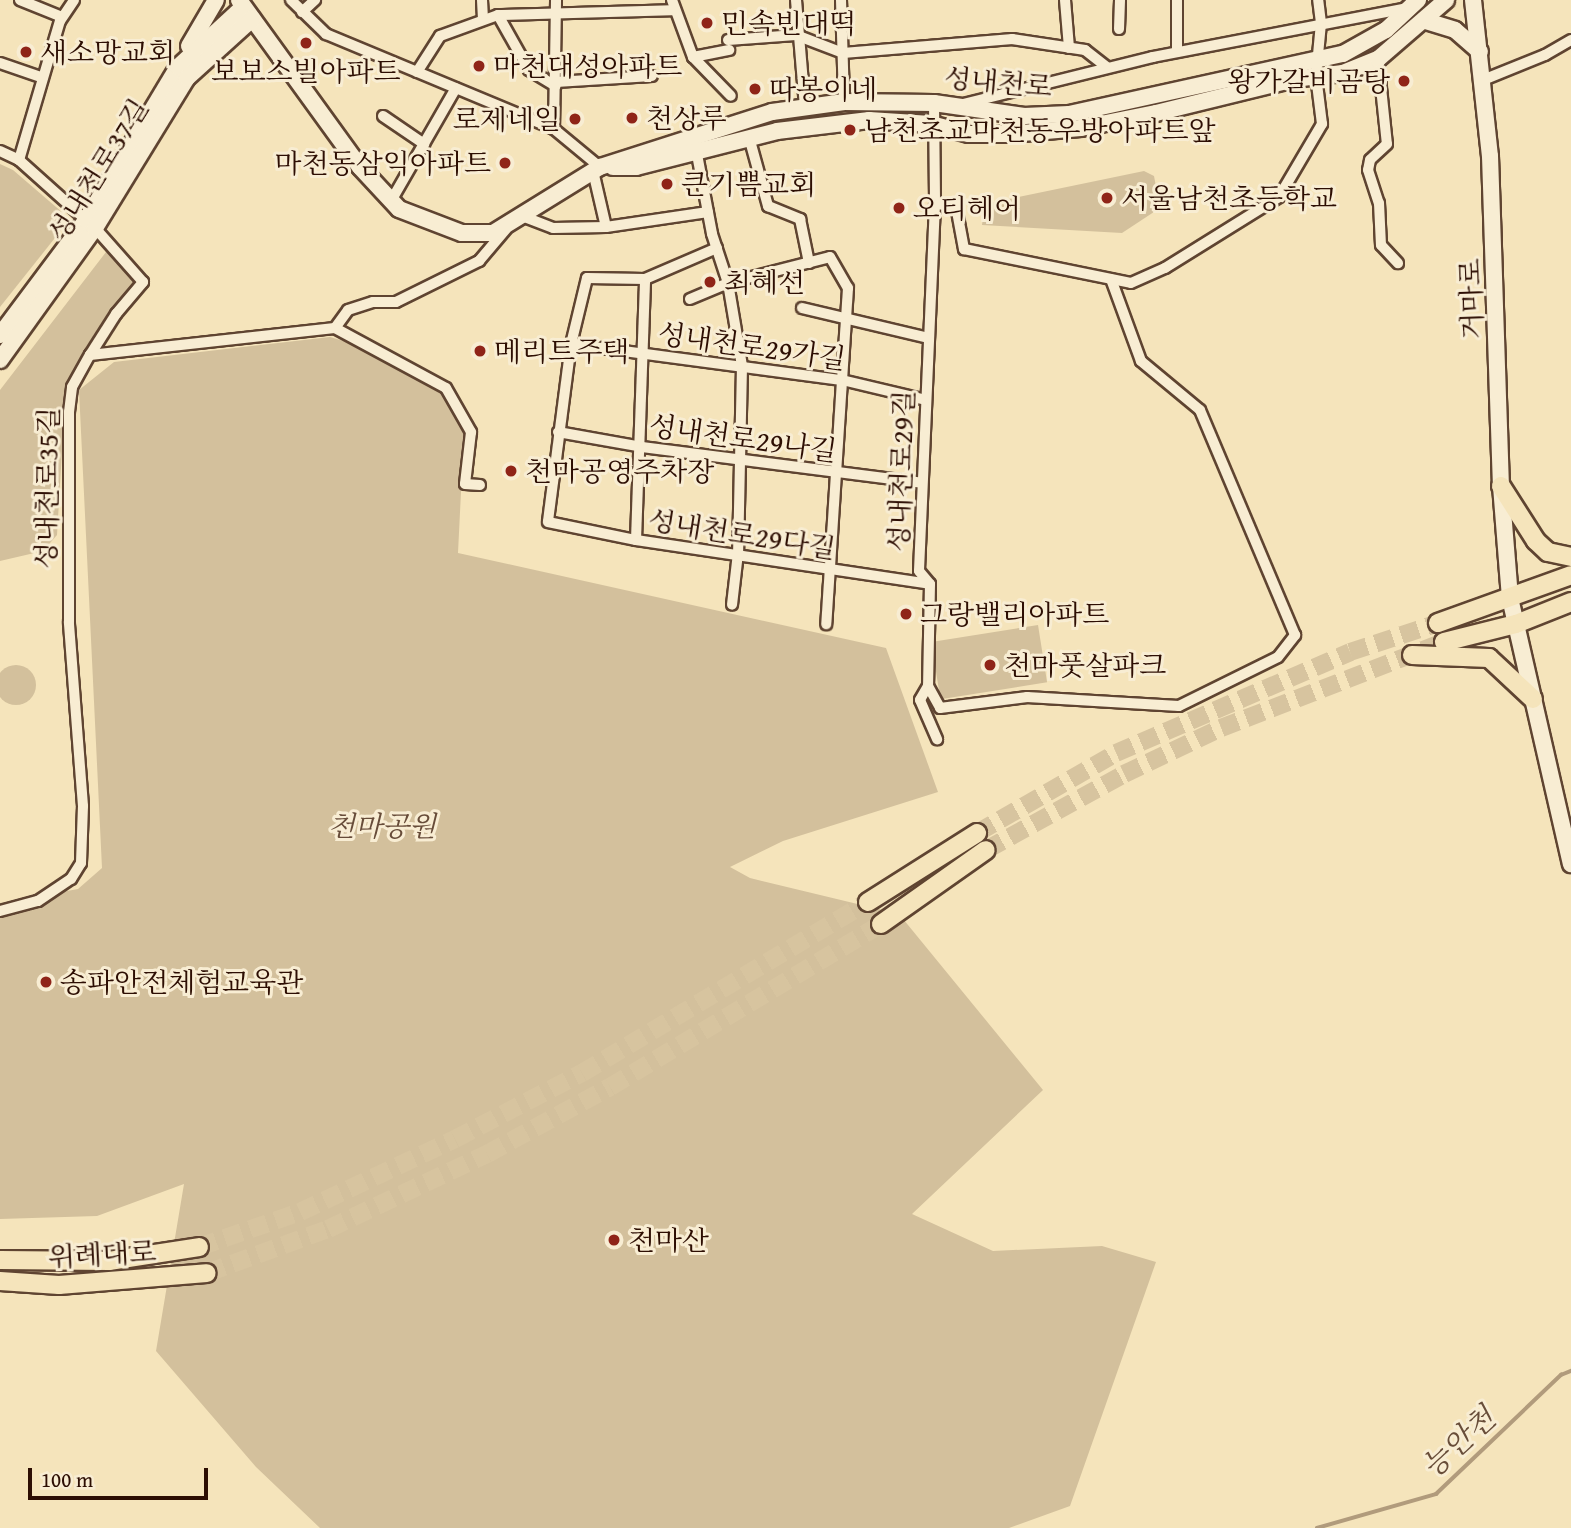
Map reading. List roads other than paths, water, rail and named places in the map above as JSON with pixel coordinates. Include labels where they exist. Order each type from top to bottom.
[{"type":"main road","points":[[1502,486],[1536,541],[1548,552],[1571,557]]},
{"type":"main road","points":[[1438,623],[1571,575]]},
{"type":"main road","points":[[1444,642],[1516,624],[1571,602]]},
{"type":"main road","points":[[1412,655],[1489,659],[1533,699]]},
{"type":"main road","points":[[868,902],[977,833]]},
{"type":"main road","points":[[881,924],[986,850]]},
{"type":"main road","name":"위례대로","points":[[0,1260],[109,1261],[199,1247]]},
{"type":"main road","name":"위례대로","points":[[0,1281],[60,1285],[207,1273]]},
{"type":"street","points":[[20,0],[62,17]]},
{"type":"street","points":[[19,160],[41,76],[62,17],[74,0]]},
{"type":"street","points":[[188,54],[216,0]]},
{"type":"street","points":[[291,0],[326,34],[554,129],[596,169],[606,227]]},
{"type":"street","points":[[302,12],[315,0]]},
{"type":"street","points":[[482,0],[483,19]]},
{"type":"street","points":[[796,0],[796,35],[805,107]]},
{"type":"street","points":[[841,0],[845,102]]},
{"type":"street","points":[[1065,0],[1069,48]]},
{"type":"street","points":[[1119,0],[1119,29]]},
{"type":"street","points":[[1177,0],[1177,52]]},
{"type":"street","points":[[934,204],[956,206],[964,249],[1131,283],[1165,268],[1279,197],[1322,124],[1317,68],[1321,23],[1318,0]]},
{"type":"street","name":"성내천로","points":[[245,9],[360,167],[399,209],[462,233],[493,233],[596,169],[772,112],[845,102],[934,103],[1024,116],[1069,114],[1317,68],[1343,73],[1378,59],[1426,22],[1446,0]]},
{"type":"street","name":"거마로","points":[[1473,0],[1483,80],[1497,272],[1502,486],[1510,598],[1571,863]]},
{"type":"street","points":[[955,106],[1107,67],[1321,23],[1381,5],[1415,4]]},
{"type":"street","name":"성내천로","points":[[596,169],[636,167],[749,137],[870,120],[931,124],[970,134],[1044,133],[1156,113],[1317,68],[1364,42],[1415,4]]},
{"type":"street","points":[[417,72],[440,36],[498,15],[556,5],[673,5],[693,57],[731,96]]},
{"type":"street","points":[[554,129],[556,5]]},
{"type":"street","name":"성내천로37길","points":[[0,335],[90,224],[188,54],[245,9]]},
{"type":"street","name":"성내천로37길","points":[[0,360],[187,78],[245,9]]},
{"type":"street","points":[[498,15],[529,70],[556,84],[652,76]]},
{"type":"street","points":[[1426,22],[1455,30],[1480,52]]},
{"type":"street","points":[[693,57],[729,45],[796,35],[842,53]]},
{"type":"street","name":"성내천로","points":[[842,53],[962,40],[1012,39],[1085,50],[1107,67]]},
{"type":"street","points":[[1483,80],[1545,55],[1571,40]]},
{"type":"street","points":[[1378,59],[1387,144],[1370,160],[1368,170],[1379,203],[1381,245],[1398,263]]},
{"type":"street","points":[[0,63],[41,76]]},
{"type":"street","points":[[391,201],[456,88]]},
{"type":"street","name":"성내천로29길","points":[[934,103],[931,124],[934,204],[919,571],[930,583],[928,686],[920,700],[937,739]]},
{"type":"street","points":[[383,117],[424,144]]},
{"type":"street","points":[[749,137],[768,206],[800,219],[809,263]]},
{"type":"street","points":[[696,149],[708,212],[728,284],[742,366],[738,553],[732,606]]},
{"type":"street","points":[[0,151],[19,160],[90,224]]},
{"type":"street","points":[[334,328],[348,310],[373,302],[396,302],[479,261],[517,219],[553,228],[606,227],[708,212]]},
{"type":"street","name":"성내천로35길","points":[[0,911],[38,901],[71,879],[81,863],[83,806],[69,622],[69,412],[72,387],[90,355],[116,314],[143,282],[90,224]]},
{"type":"street","points":[[558,432],[571,344],[587,278],[645,279],[717,248]]},
{"type":"street","points":[[690,299],[728,284],[830,257],[848,288],[826,624]]},
{"type":"street","points":[[636,540],[642,447],[645,279]]},
{"type":"street","points":[[928,686],[940,708],[1027,697],[1179,706],[1278,657],[1295,635],[1200,410],[1141,361],[1111,279]]},
{"type":"street","points":[[802,307],[846,320],[929,338]]},
{"type":"street","points":[[90,355],[334,328],[446,388],[471,432],[465,484],[480,485]]},
{"type":"street","name":"성내천로29가길","points":[[571,344],[842,380],[926,400]]},
{"type":"street","name":"성내천로29나길","points":[[558,432],[642,447],[741,458],[836,475],[922,483]]},
{"type":"street","name":"성내천로29다길","points":[[558,432],[548,522],[636,540],[738,553],[831,571],[930,583]]},
{"type":"waterway","name":"능안천","points":[[1317,1528],[1436,1494],[1561,1375],[1571,1371]]},
{"type":"tunnel","points":[[977,833],[1116,753],[1350,652],[1438,623]]},
{"type":"tunnel","points":[[986,850],[1124,774],[1221,728],[1444,642]]},
{"type":"tunnel","points":[[199,1247],[300,1212],[455,1139],[582,1073],[868,902]]},
{"type":"tunnel","points":[[207,1273],[328,1229],[487,1154],[610,1087],[881,924]]},
{"type":"place","name":"민속빈대떡","points":[[707,23]]},
{"type":"place","name":"보보스빌아파트","points":[[306,43]]},
{"type":"place","name":"새소망교회","points":[[26,52]]},
{"type":"place","name":"마천대성아파트","points":[[479,66]]},
{"type":"place","name":"왕가갈비곰탕","points":[[1404,81]]},
{"type":"place","name":"따봉이네","points":[[755,89]]},
{"type":"place","name":"천상루","points":[[632,118]]},
{"type":"place","name":"로제네일","points":[[575,119]]},
{"type":"place","name":"남천초교마천동우방아파트앞","points":[[850,130]]},
{"type":"place","name":"마천동삼익아파트","points":[[505,163]]},
{"type":"place","name":"큰기쁨교회","points":[[667,184]]},
{"type":"place","name":"서울남천초등학교","points":[[1107,198]]},
{"type":"place","name":"오티헤어","points":[[899,208]]},
{"type":"place","name":"최혜선","points":[[710,282]]},
{"type":"place","name":"메리트주택","points":[[480,351]]},
{"type":"place","name":"천마공영주차장","points":[[511,471]]},
{"type":"place","name":"그랑밸리아파트","points":[[906,614]]},
{"type":"place","name":"천마풋살파크","points":[[990,665]]},
{"type":"place","name":"송파안전체험교육관","points":[[46,982]]},
{"type":"place","name":"천마산","points":[[614,1240]]},
{"type":"park label","name":"천마공원","points":[[382,826]]}]
